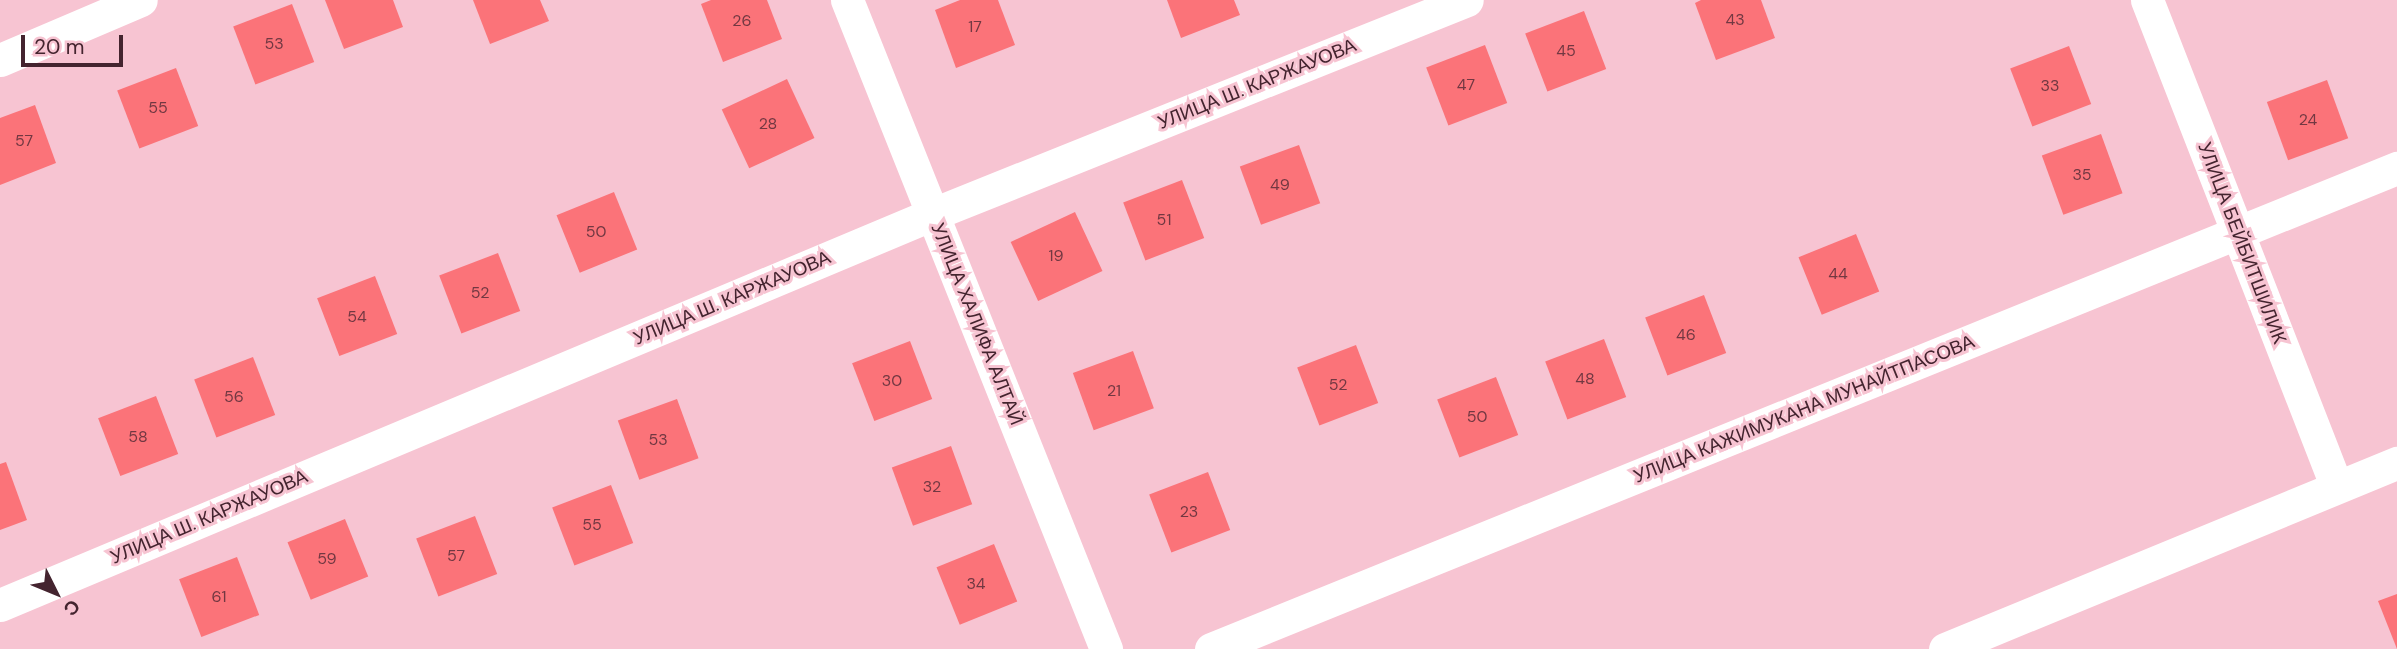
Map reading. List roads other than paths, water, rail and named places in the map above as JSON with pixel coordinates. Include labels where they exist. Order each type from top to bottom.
[{"type":"street","points":[[0,60],[141,0]]},
{"type":"street","name":"УЛИЦА ХАЛИФА АЛТАЙ","points":[[847,0],[1106,649]]},
{"type":"street","name":"УЛИЦА Ш. КАРЖАУОВА","points":[[0,605],[933,214],[1467,0]]},
{"type":"street","name":"УЛИЦА БЕЙБИТШИЛИК","points":[[2147,0],[2336,485]]},
{"type":"street","name":"УЛИЦА КАЖИМУКАНА МУНАЙТПАСОВА","points":[[1211,649],[2397,168]]},
{"type":"street","points":[[1945,649],[2336,485],[2397,463]]}]
